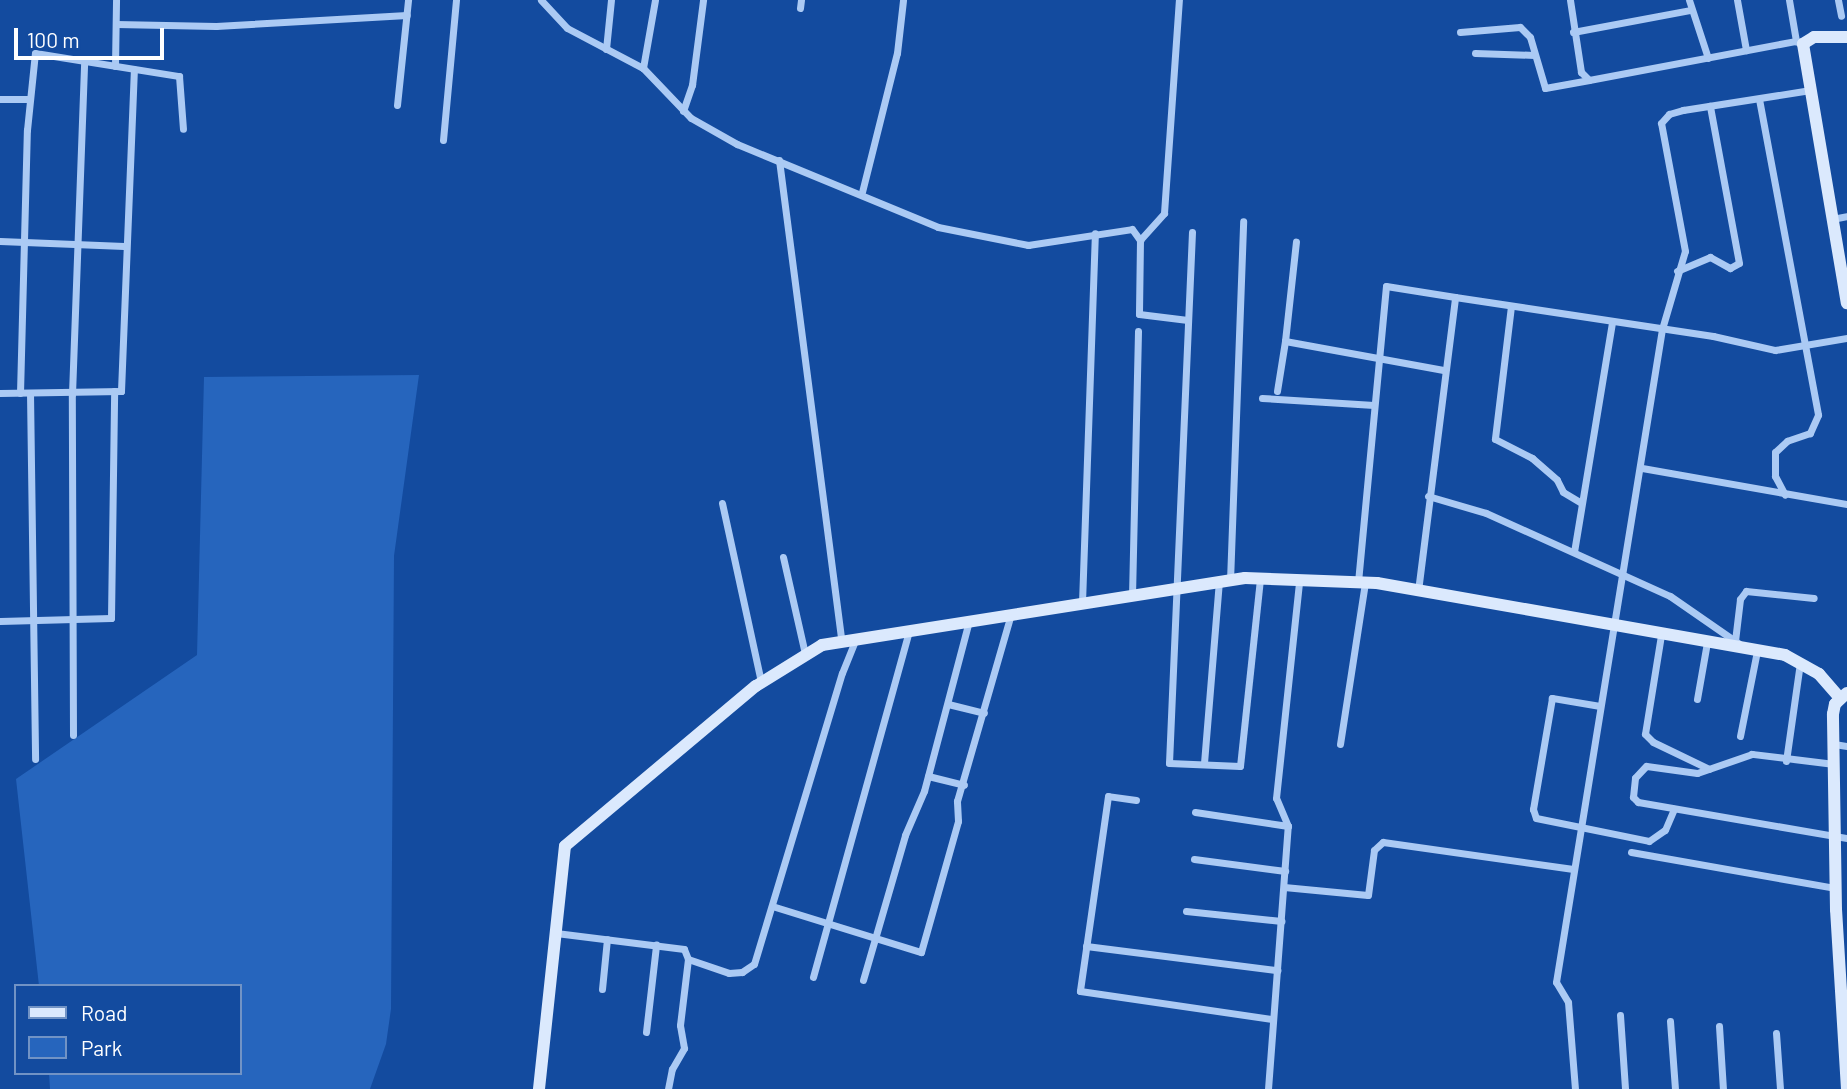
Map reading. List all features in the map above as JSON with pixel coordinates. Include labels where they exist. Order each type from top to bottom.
[{"type":"street","points":[[115,66],[116,0]]},
{"type":"street","points":[[397,105],[408,0]]},
{"type":"street","points":[[443,140],[456,0]]},
{"type":"street","points":[[541,0],[567,28],[643,68],[683,111],[737,144],[862,192],[938,227],[1028,245],[1132,229],[1140,240],[1139,314],[1188,320]]},
{"type":"street","points":[[606,49],[611,0]]},
{"type":"street","points":[[643,68],[655,0]]},
{"type":"street","points":[[683,111],[692,85],[703,0]]},
{"type":"street","points":[[862,192],[897,53],[903,0]]},
{"type":"street","points":[[1140,240],[1164,213],[1178,0]]},
{"type":"street","points":[[1570,0],[1581,72],[1589,80]]},
{"type":"street","points":[[1689,0],[1708,58]]},
{"type":"street","points":[[1737,0],[1746,50]]},
{"type":"street","points":[[1789,0],[1810,90],[1847,303]]},
{"type":"street","points":[[1838,0],[1841,16]]},
{"type":"street","points":[[1573,32],[1691,10]]},
{"type":"street","points":[[116,24],[216,26],[407,15]]},
{"type":"street","points":[[1460,32],[1520,27],[1527,31],[1547,89],[1814,37],[1847,37]]},
{"type":"street","points":[[20,393],[29,99],[35,53],[179,76],[183,129]]},
{"type":"street","points":[[1475,53],[1534,55]]},
{"type":"street","points":[[73,735],[72,394],[75,244],[84,62]]},
{"type":"street","points":[[0,393],[72,394],[121,391],[124,246],[134,69]]},
{"type":"street","points":[[1575,1089],[1568,1002],[1556,982],[1579,829],[1642,468],[1662,329],[1685,251],[1661,123],[1669,114],[1810,90]]},
{"type":"street","points":[[0,99],[29,99]]},
{"type":"street","points":[[1759,99],[1818,415],[1811,433],[1787,441],[1775,452],[1775,476],[1786,495]]},
{"type":"street","points":[[1677,271],[1710,257],[1734,268],[1739,263],[1710,106]]},
{"type":"street","points":[[779,160],[841,639]]},
{"type":"street","points":[[1832,219],[1847,216]]},
{"type":"street","points":[[1204,763],[1224,582],[1243,221]]},
{"type":"street","points":[[1192,232],[1178,589],[1166,756],[1169,762],[1240,766],[1243,758],[1260,579]]},
{"type":"street","points":[[1082,603],[1095,233]]},
{"type":"street","points":[[0,241],[124,246]]},
{"type":"street","points":[[1277,391],[1296,242]]},
{"type":"street","points":[[1340,744],[1362,583],[1374,405],[1386,286],[1662,329],[1775,350],[1847,338]]},
{"type":"street","points":[[1418,591],[1443,370],[1455,297]]},
{"type":"street","points":[[1511,306],[1495,439],[1532,458],[1557,480],[1563,492],[1581,503]]},
{"type":"street","points":[[1574,552],[1612,322]]},
{"type":"street","points":[[1132,596],[1138,331]]},
{"type":"street","points":[[1285,341],[1379,356],[1443,370]]},
{"type":"street","points":[[0,621],[74,622],[111,618],[114,391]]},
{"type":"street","points":[[30,393],[35,759]]},
{"type":"street","points":[[1262,398],[1374,405]]},
{"type":"street","points":[[1642,468],[1847,504]]},
{"type":"street","points":[[1428,496],[1486,513],[1670,596],[1752,650]]},
{"type":"street","points":[[722,503],[761,682]]},
{"type":"street","points":[[783,557],[805,654]]},
{"type":"street","points":[[539,1089],[556,933],[558,882],[565,846],[761,682],[805,654],[841,639],[1224,582],[1260,579],[1362,583],[1418,591],[1752,650],[1800,662],[1843,696],[1833,714],[1840,745],[1834,764],[1841,838],[1836,888],[1842,910],[1847,1089]]},
{"type":"street","points":[[1268,1089],[1289,826],[1276,797],[1299,580]]},
{"type":"street","points":[[1735,641],[1740,599],[1746,591],[1814,598]]},
{"type":"street","points":[[772,906],[921,952],[958,821],[957,801],[964,785],[1011,614]]},
{"type":"street","points":[[863,980],[905,835],[928,776],[969,620]]},
{"type":"street","points":[[813,977],[909,629]]},
{"type":"street","points":[[1661,635],[1645,734],[1653,742],[1711,769]]},
{"type":"street","points":[[688,959],[729,973],[742,972],[754,964],[842,673],[857,637]]},
{"type":"street","points":[[1698,699],[1707,642]]},
{"type":"street","points":[[1740,736],[1752,650]]},
{"type":"street","points":[[1786,761],[1800,662]]},
{"type":"street","points":[[1600,706],[1552,698],[1537,781],[1536,818],[1579,829],[1654,840],[1665,830],[1674,809]]},
{"type":"street","points":[[948,704],[984,713]]},
{"type":"street","points":[[1834,764],[1786,761],[1752,754],[1711,769],[1687,773],[1654,765],[1641,769],[1635,778],[1634,800],[1841,838]]},
{"type":"street","points":[[928,776],[964,785]]},
{"type":"street","points":[[1136,800],[1108,796],[1080,986],[1084,995],[1273,1020]]},
{"type":"street","points":[[1195,812],[1289,826]]},
{"type":"street","points":[[1284,887],[1368,895],[1374,850],[1383,842],[1573,869]]},
{"type":"street","points":[[1631,852],[1836,888]]},
{"type":"street","points":[[1194,859],[1285,871]]},
{"type":"street","points":[[1186,911],[1281,921]]},
{"type":"street","points":[[556,933],[684,949],[688,959],[680,1025],[684,1048],[668,1089]]},
{"type":"street","points":[[602,989],[607,939]]},
{"type":"street","points":[[646,1032],[656,945]]},
{"type":"street","points":[[1086,946],[1277,970]]},
{"type":"street","points":[[1620,1015],[1625,1089]]},
{"type":"street","points":[[1670,1021],[1675,1089]]},
{"type":"street","points":[[1719,1026],[1723,1089]]},
{"type":"street","points":[[1776,1034],[1780,1089]]},
{"type":"green space","points":[[419,375],[394,556],[391,1009],[386,1044],[370,1089],[50,1089],[49,1075],[242,1075],[242,984],[39,984],[16,779],[197,655],[204,377]]}]
